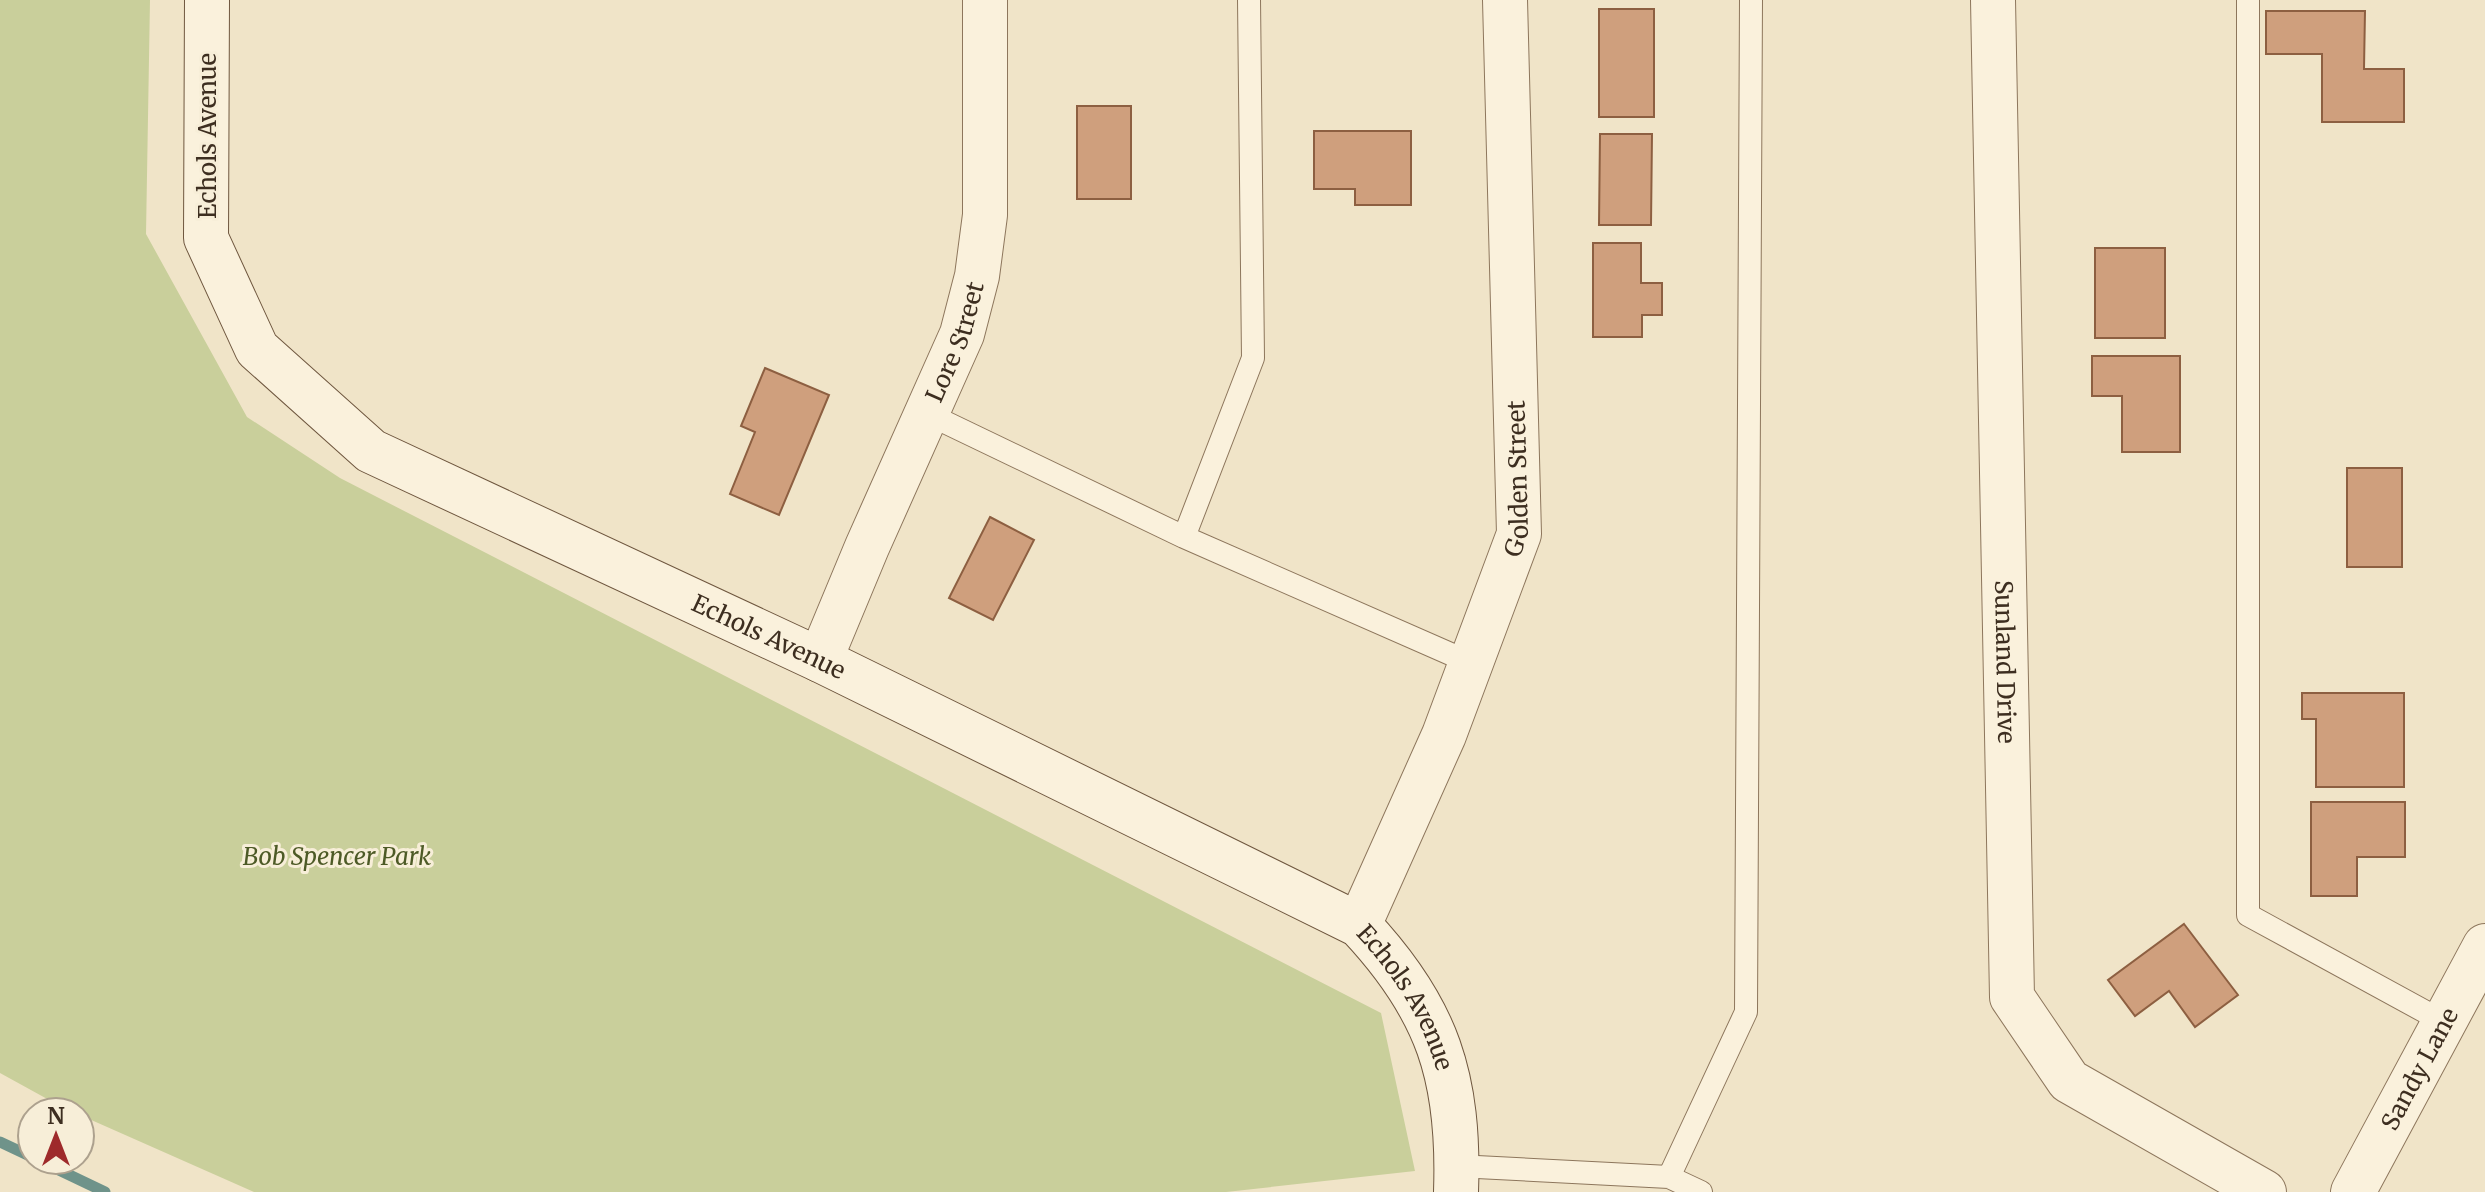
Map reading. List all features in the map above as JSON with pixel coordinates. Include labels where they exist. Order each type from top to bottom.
[{"type":"street","name":"Echols Avenue","points":[[207,0],[206,238],[257,349],[371,451],[820,660],[1359,925],[1413,989],[1435,1034],[1456,1123],[1456,1180]]},
{"type":"street","name":"Lore Street","points":[[820,660],[962,334],[977,276],[985,215],[985,0]]},
{"type":"street","name":"Golden Street","points":[[1359,925],[1444,735],[1519,534],[1505,0]]},
{"type":"street","name":"Sunland Drive","points":[[1993,0],[2012,997],[2069,1081],[2264,1192]]},
{"type":"street","name":"Sandy Lane","points":[[2353,1192],[2485,946]]},
{"type":"lane","points":[[1184,537],[1253,358],[1249,0]]},
{"type":"lane","points":[[1669,1177],[1746,1012],[1751,0]]},
{"type":"lane","points":[[2248,0],[2248,915],[2444,1022]]},
{"type":"lane","points":[[928,414],[1184,537],[1471,663]]},
{"type":"lane","points":[[1456,1180],[1669,1177],[1701,1192]]},
{"type":"green space","name":"Bob Spencer Park","points":[[0,0],[150,0],[146,234],[247,417],[340,478],[1381,1013],[1415,1171],[1226,1192],[254,1192],[96,1122],[96,1096],[42,1096],[0,1073]]},
{"type":"building","points":[[1599,9],[1654,9],[1654,117],[1599,117]]},
{"type":"building","points":[[2266,11],[2365,11],[2364,69],[2404,69],[2404,122],[2322,122],[2322,54],[2266,54]]},
{"type":"building","points":[[1077,106],[1131,106],[1131,199],[1077,199]]},
{"type":"building","points":[[1314,131],[1411,131],[1411,205],[1355,205],[1355,189],[1314,189]]},
{"type":"building","points":[[1600,134],[1652,134],[1651,225],[1599,225]]},
{"type":"building","points":[[1593,243],[1641,243],[1641,283],[1662,283],[1662,315],[1642,315],[1642,337],[1593,337]]},
{"type":"building","points":[[2095,248],[2165,248],[2165,338],[2095,338]]},
{"type":"building","points":[[2092,356],[2180,356],[2180,452],[2122,452],[2122,396],[2092,396]]},
{"type":"building","points":[[765,368],[829,395],[779,515],[730,494],[755,432],[741,426]]},
{"type":"building","points":[[2347,468],[2402,468],[2402,567],[2347,567]]},
{"type":"building","points":[[990,517],[1034,540],[993,620],[949,598]]},
{"type":"building","points":[[2302,693],[2404,693],[2404,787],[2316,787],[2316,719],[2302,719]]},
{"type":"building","points":[[2311,802],[2405,802],[2405,857],[2357,857],[2357,896],[2311,896]]},
{"type":"building","points":[[2184,924],[2238,995],[2195,1027],[2169,991],[2135,1016],[2108,980]]},
{"type":"waterway","points":[[0,1142],[16,1150]]},
{"type":"waterway","points":[[72,1176],[105,1192]]}]
